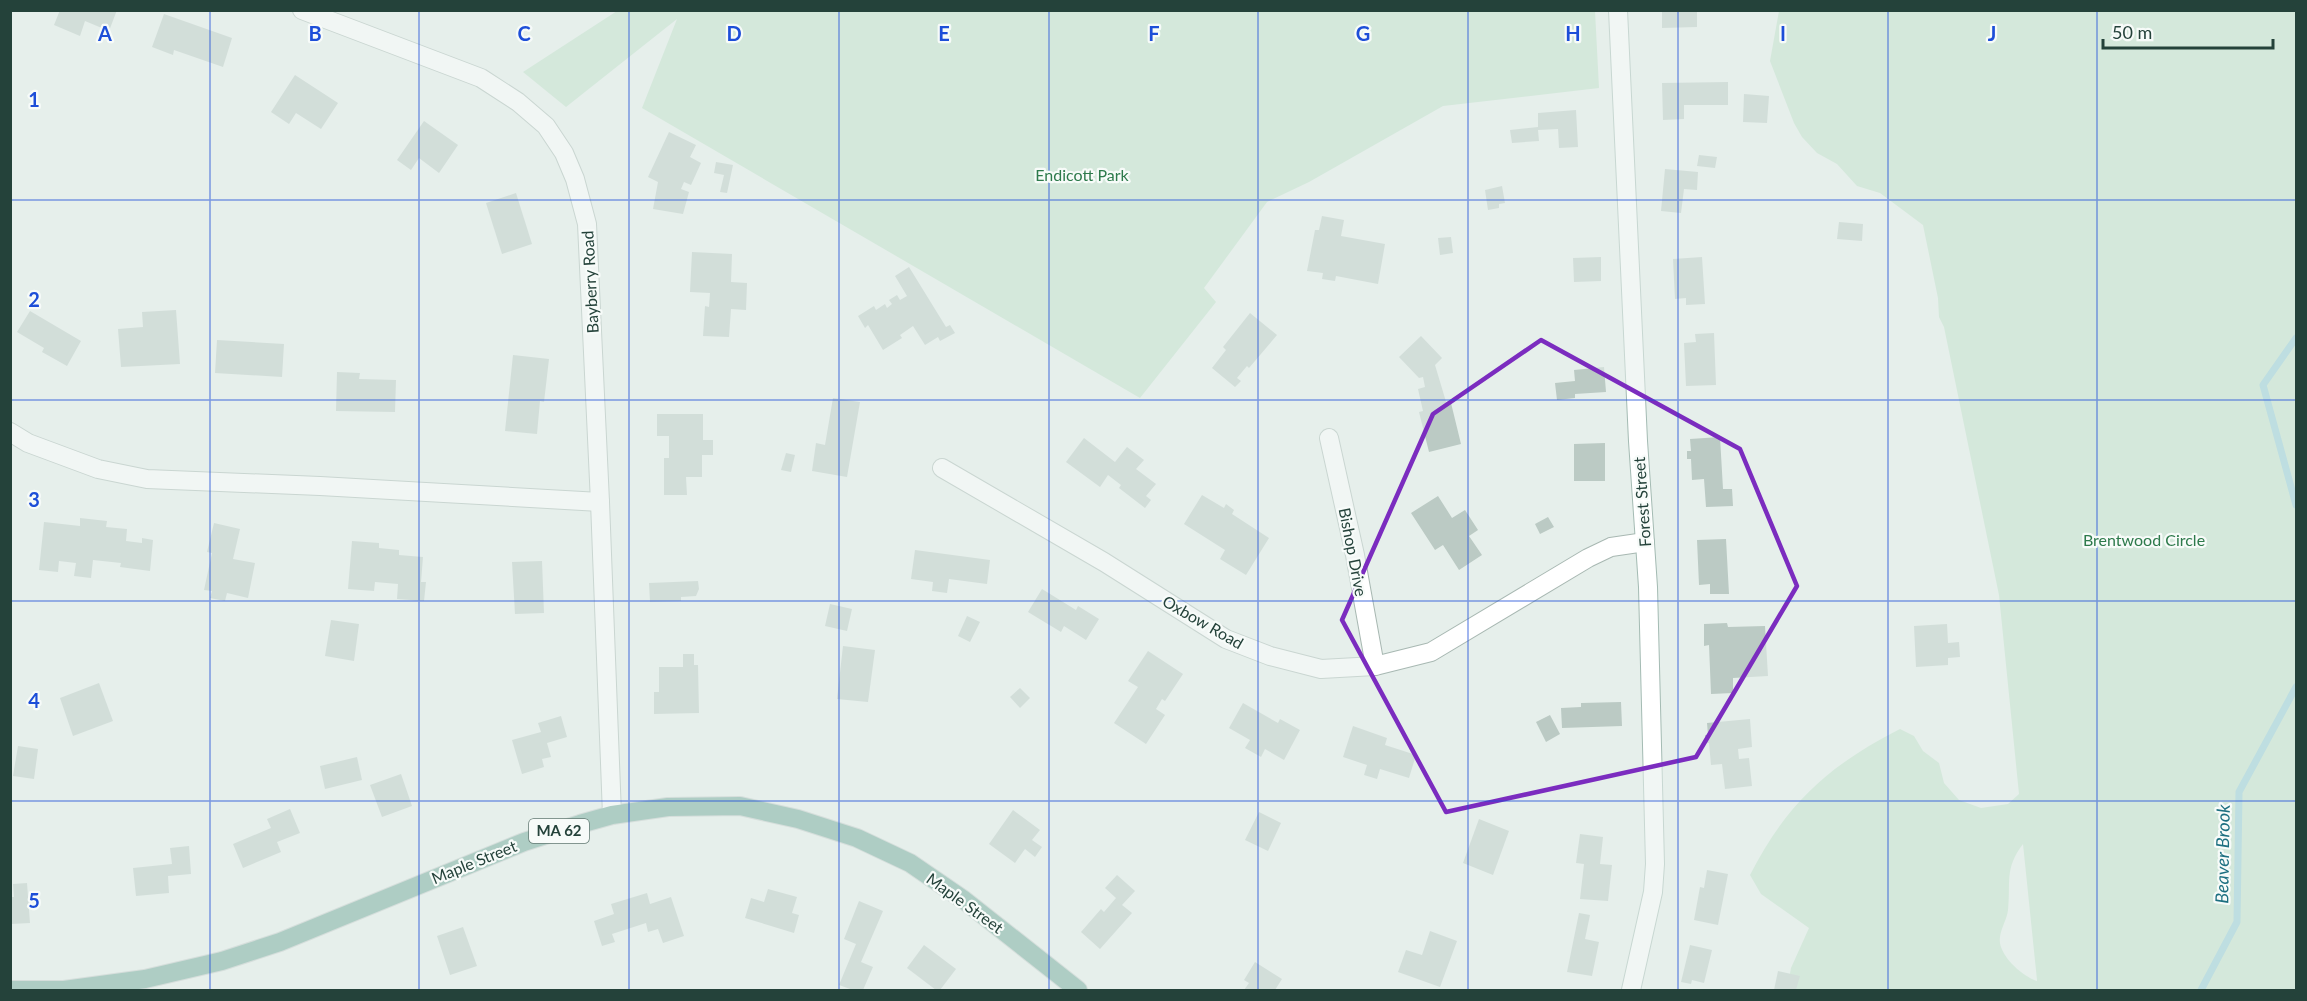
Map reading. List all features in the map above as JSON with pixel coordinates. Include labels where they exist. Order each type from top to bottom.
[{"type":"main road","name":"Maple Street","points":[[10,990],[64,990],[145,979],[222,961],[289,938],[524,842],[612,815],[668,807],[740,806],[798,819],[856,838],[910,863],[964,900],[1078,990]]},
{"type":"street","name":"Bayberry Road","points":[[303,10],[481,78],[518,102],[546,126],[564,153],[574,179],[587,224],[612,815]]},
{"type":"street","name":"Forest Street","points":[[1618,10],[1645,542],[1655,864],[1653,892],[1631,990]]},
{"type":"street","points":[[10,432],[28,443],[99,470],[147,479],[600,502]]},
{"type":"street","name":"Bishop Drive","points":[[1329,438],[1355,555],[1375,666]]},
{"type":"street","name":"Oxbow Road","points":[[942,468],[1104,562],[1226,639],[1270,656],[1321,669],[1375,666],[1431,652],[1588,558],[1611,547],[1645,542]]},
{"type":"highlighted area","points":[[1541,340],[1740,449],[1797,586],[1696,757],[1446,812],[1342,620],[1433,414]]},
{"type":"green space","name":"Endicott Park","points":[[617,11],[1595,11],[1599,88],[1443,106],[1309,182],[1267,202],[1204,288],[1216,302],[1140,398],[642,108],[677,19],[566,107],[523,72]]},
{"type":"green space","name":"Brentwood Circle","points":[[1779,11],[2296,11],[2296,990],[1787,990],[1791,968],[1809,928],[1761,894],[1750,875],[1779,827],[1812,789],[1831,772],[1851,757],[1900,729],[1914,736],[1923,751],[1939,763],[1944,783],[1959,800],[1981,808],[2008,804],[2019,794],[1999,595],[1944,327],[1939,317],[1938,298],[1923,225],[1880,193],[1857,186],[1837,164],[1817,153],[1802,137],[1794,123],[1770,61]],"holes":[[[2023,844],[2037,981],[2012,964],[2000,944],[2008,910],[2011,868]]]},
{"type":"building","points":[[60,10],[117,10],[109,31],[85,21],[80,36],[54,25]]},
{"type":"building","points":[[1662,10],[1697,10],[1697,27],[1662,28]]},
{"type":"building","points":[[164,14],[232,38],[223,67],[174,50],[173,55],[152,47]]},
{"type":"building","points":[[295,75],[338,103],[321,129],[296,113],[289,124],[271,112]]},
{"type":"building","points":[[1728,82],[1728,105],[1684,105],[1684,119],[1663,120],[1662,83]]},
{"type":"building","points":[[1744,94],[1769,96],[1767,123],[1743,122]]},
{"type":"building","points":[[1576,110],[1578,147],[1559,148],[1558,129],[1538,130],[1539,141],[1512,143],[1510,130],[1538,127],[1538,113]]},
{"type":"building","points":[[424,121],[458,145],[439,173],[419,158],[411,170],[397,160]]},
{"type":"building","points":[[669,132],[696,145],[690,157],[701,163],[691,185],[684,182],[681,189],[689,192],[683,214],[653,209],[658,182],[648,177]]},
{"type":"building","points":[[1699,155],[1717,157],[1715,168],[1697,166]]},
{"type":"building","points":[[716,162],[733,165],[727,193],[720,192],[724,175],[714,173]]},
{"type":"building","points":[[1665,169],[1698,172],[1697,190],[1684,189],[1681,213],[1661,211]]},
{"type":"building","points":[[1502,186],[1505,203],[1499,204],[1499,208],[1488,210],[1485,190]]},
{"type":"building","points":[[516,193],[532,244],[502,254],[486,203]]},
{"type":"building","points":[[1322,216],[1344,220],[1341,236],[1385,244],[1378,284],[1336,276],[1335,281],[1322,279],[1323,273],[1307,271],[1315,230],[1319,230]]},
{"type":"building","points":[[1839,222],[1863,224],[1862,241],[1837,239]]},
{"type":"building","points":[[1451,237],[1453,253],[1440,255],[1438,238]]},
{"type":"building","points":[[692,252],[732,254],[731,282],[747,283],[746,310],[731,309],[729,337],[703,336],[705,306],[709,307],[710,293],[690,292]]},
{"type":"building","points":[[1601,257],[1601,281],[1574,282],[1573,258]]},
{"type":"building","points":[[1702,257],[1705,304],[1686,305],[1686,298],[1675,299],[1673,259]]},
{"type":"building","points":[[909,267],[946,327],[950,325],[955,333],[940,341],[938,337],[925,345],[913,326],[900,335],[902,338],[883,350],[868,325],[865,328],[858,316],[874,306],[876,310],[885,304],[887,308],[892,304],[889,300],[897,295],[900,300],[907,296],[895,276]]},
{"type":"building","points":[[176,310],[180,364],[121,367],[118,329],[143,327],[142,312]]},
{"type":"building","points":[[30,311],[81,341],[67,366],[42,352],[44,348],[17,332]]},
{"type":"building","points":[[1250,313],[1277,335],[1249,368],[1247,366],[1237,378],[1241,381],[1235,387],[1212,368],[1226,350],[1223,347]]},
{"type":"building","points":[[1714,333],[1716,385],[1686,386],[1684,343],[1696,342],[1695,334]]},
{"type":"building","points":[[1421,336],[1442,358],[1435,365],[1447,405],[1451,403],[1461,444],[1429,452],[1419,412],[1423,411],[1418,389],[1425,387],[1423,377],[1419,378],[1399,357]]},
{"type":"building","points":[[217,340],[284,344],[282,377],[215,373]]},
{"type":"building","points":[[513,355],[549,359],[544,402],[540,401],[537,434],[505,431]]},
{"type":"building","points":[[1604,367],[1606,392],[1575,394],[1575,398],[1557,400],[1555,383],[1575,381],[1574,370]]},
{"type":"building","points":[[337,372],[360,373],[359,379],[396,380],[395,412],[336,411]]},
{"type":"building","points":[[833,398],[860,402],[847,477],[812,471],[816,443],[825,445]]},
{"type":"building","points":[[657,414],[703,414],[703,440],[713,440],[713,455],[702,455],[702,477],[686,477],[687,495],[664,495],[664,458],[669,458],[669,436],[657,436]]},
{"type":"building","points":[[1720,437],[1723,489],[1732,489],[1733,506],[1706,507],[1704,479],[1692,480],[1691,459],[1687,459],[1687,451],[1691,451],[1690,439]]},
{"type":"building","points":[[1084,438],[1115,462],[1127,447],[1144,460],[1136,469],[1156,484],[1146,496],[1151,500],[1145,508],[1119,488],[1121,485],[1108,475],[1100,487],[1066,462]]},
{"type":"building","points":[[1605,443],[1605,481],[1574,481],[1574,444]]},
{"type":"building","points":[[786,453],[795,455],[791,472],[781,470]]},
{"type":"building","points":[[1202,495],[1224,508],[1226,504],[1234,510],[1232,514],[1269,538],[1246,575],[1220,559],[1225,550],[1184,524]]},
{"type":"building","points":[[1438,496],[1452,518],[1465,510],[1478,530],[1469,536],[1482,555],[1459,570],[1443,545],[1435,550],[1411,513]]},
{"type":"building","points":[[1548,517],[1554,527],[1540,534],[1535,524]]},
{"type":"building","points":[[80,518],[107,521],[106,527],[127,529],[126,541],[142,543],[142,538],[153,540],[150,571],[120,567],[121,563],[93,560],[91,578],[74,576],[76,563],[59,561],[58,572],[39,570],[44,522],[80,526]]},
{"type":"building","points":[[214,523],[240,529],[233,559],[255,563],[248,598],[227,593],[225,601],[210,598],[212,591],[204,590],[212,553],[207,552]]},
{"type":"building","points":[[1726,539],[1729,594],[1710,594],[1710,584],[1699,585],[1697,540]]},
{"type":"building","points":[[352,541],[379,543],[379,548],[399,550],[399,555],[423,557],[421,582],[426,582],[424,601],[397,599],[398,584],[375,582],[374,591],[348,589]]},
{"type":"building","points":[[915,550],[990,560],[987,584],[949,579],[947,593],[932,591],[933,582],[911,579]]},
{"type":"building","points":[[542,561],[544,613],[515,614],[512,562]]},
{"type":"building","points":[[698,581],[699,589],[696,596],[681,597],[681,601],[650,602],[649,583]]},
{"type":"building","points":[[1042,589],[1076,610],[1078,606],[1099,619],[1086,640],[1064,626],[1061,632],[1028,612]]},
{"type":"building","points":[[830,604],[852,609],[847,631],[825,626]]},
{"type":"building","points":[[967,616],[980,622],[970,642],[958,636]]},
{"type":"building","points":[[331,620],[359,624],[354,661],[325,656]]},
{"type":"building","points":[[1727,623],[1728,627],[1765,626],[1768,676],[1733,678],[1733,693],[1711,694],[1709,645],[1704,646],[1704,624]]},
{"type":"building","points":[[1947,624],[1948,643],[1959,642],[1960,657],[1948,658],[1948,665],[1916,667],[1914,626]]},
{"type":"building","points":[[843,646],[875,650],[868,702],[837,699]]},
{"type":"building","points":[[1148,651],[1183,674],[1165,701],[1162,699],[1156,709],[1165,715],[1146,744],[1114,723],[1138,687],[1128,681]]},
{"type":"building","points":[[683,654],[694,654],[694,665],[698,665],[699,713],[654,714],[654,692],[659,692],[659,667],[683,667]]},
{"type":"building","points":[[99,683],[113,721],[73,736],[60,698]]},
{"type":"building","points":[[1020,688],[1030,698],[1020,708],[1010,697]]},
{"type":"building","points":[[1621,702],[1622,726],[1562,728],[1561,708],[1581,707],[1581,703]]},
{"type":"building","points":[[1243,703],[1278,723],[1280,719],[1300,730],[1284,760],[1265,749],[1261,757],[1245,748],[1250,740],[1229,728]]},
{"type":"building","points":[[1550,715],[1560,734],[1546,742],[1536,722]]},
{"type":"building","points":[[561,716],[567,737],[547,743],[551,757],[542,759],[544,767],[522,774],[512,740],[541,732],[538,723]]},
{"type":"building","points":[[1750,719],[1752,747],[1738,749],[1739,759],[1749,758],[1752,786],[1725,789],[1722,764],[1711,765],[1709,743],[1705,743],[1705,735],[1708,735],[1707,723]]},
{"type":"building","points":[[1353,726],[1387,738],[1385,745],[1416,755],[1409,778],[1380,769],[1377,779],[1364,775],[1367,765],[1343,757]]},
{"type":"building","points":[[18,746],[38,749],[34,779],[13,776]]},
{"type":"building","points":[[357,757],[362,780],[325,789],[320,766]]},
{"type":"building","points":[[401,774],[412,806],[382,817],[370,785]]},
{"type":"building","points":[[290,809],[300,833],[277,842],[281,852],[243,868],[233,844],[271,828],[267,819]]},
{"type":"building","points":[[1013,810],[1040,830],[1032,840],[1042,847],[1035,857],[1025,849],[1015,863],[989,844]]},
{"type":"building","points":[[1259,812],[1281,823],[1268,851],[1245,840]]},
{"type":"building","points":[[1479,819],[1509,831],[1493,875],[1463,863]]},
{"type":"building","points":[[1580,834],[1603,837],[1600,864],[1612,865],[1608,901],[1580,899],[1584,864],[1576,863]]},
{"type":"building","points":[[189,846],[191,874],[168,876],[169,893],[136,896],[133,868],[172,864],[170,848]]},
{"type":"building","points":[[1707,870],[1728,874],[1718,925],[1694,920],[1700,887],[1704,888]]},
{"type":"building","points":[[1117,875],[1135,891],[1122,905],[1132,913],[1100,949],[1081,932],[1101,909],[1104,912],[1116,898],[1105,888]]},
{"type":"building","points":[[27,883],[30,923],[11,924],[10,897],[14,897],[13,884]]},
{"type":"building","points":[[768,889],[797,897],[792,913],[799,915],[794,933],[745,918],[751,898],[764,902]]},
{"type":"building","points":[[647,893],[650,904],[671,897],[684,936],[663,943],[658,929],[648,932],[646,923],[612,934],[615,942],[602,946],[594,921],[614,914],[611,904]]},
{"type":"building","points":[[859,901],[883,911],[861,962],[873,967],[863,990],[853,990],[839,985],[856,944],[844,939]]},
{"type":"building","points":[[1579,913],[1590,915],[1585,939],[1599,942],[1592,976],[1567,972]]},
{"type":"building","points":[[463,927],[477,966],[450,975],[437,936]]},
{"type":"building","points":[[1430,931],[1457,941],[1440,987],[1398,972],[1406,950],[1422,955]]},
{"type":"building","points":[[924,945],[956,969],[940,990],[936,990],[907,968]]},
{"type":"building","points":[[1690,945],[1712,950],[1704,983],[1692,980],[1691,984],[1681,982]]},
{"type":"building","points":[[1255,962],[1282,979],[1275,990],[1244,990],[1249,983],[1244,980]]},
{"type":"building","points":[[1778,971],[1800,976],[1796,990],[1774,990]]},
{"type":"waterway","name":"Beaver Brook","points":[[2296,338],[2263,385],[2296,505]]},
{"type":"waterway","name":"Beaver Brook","points":[[2201,990],[2237,922],[2239,792],[2296,687]]}]
